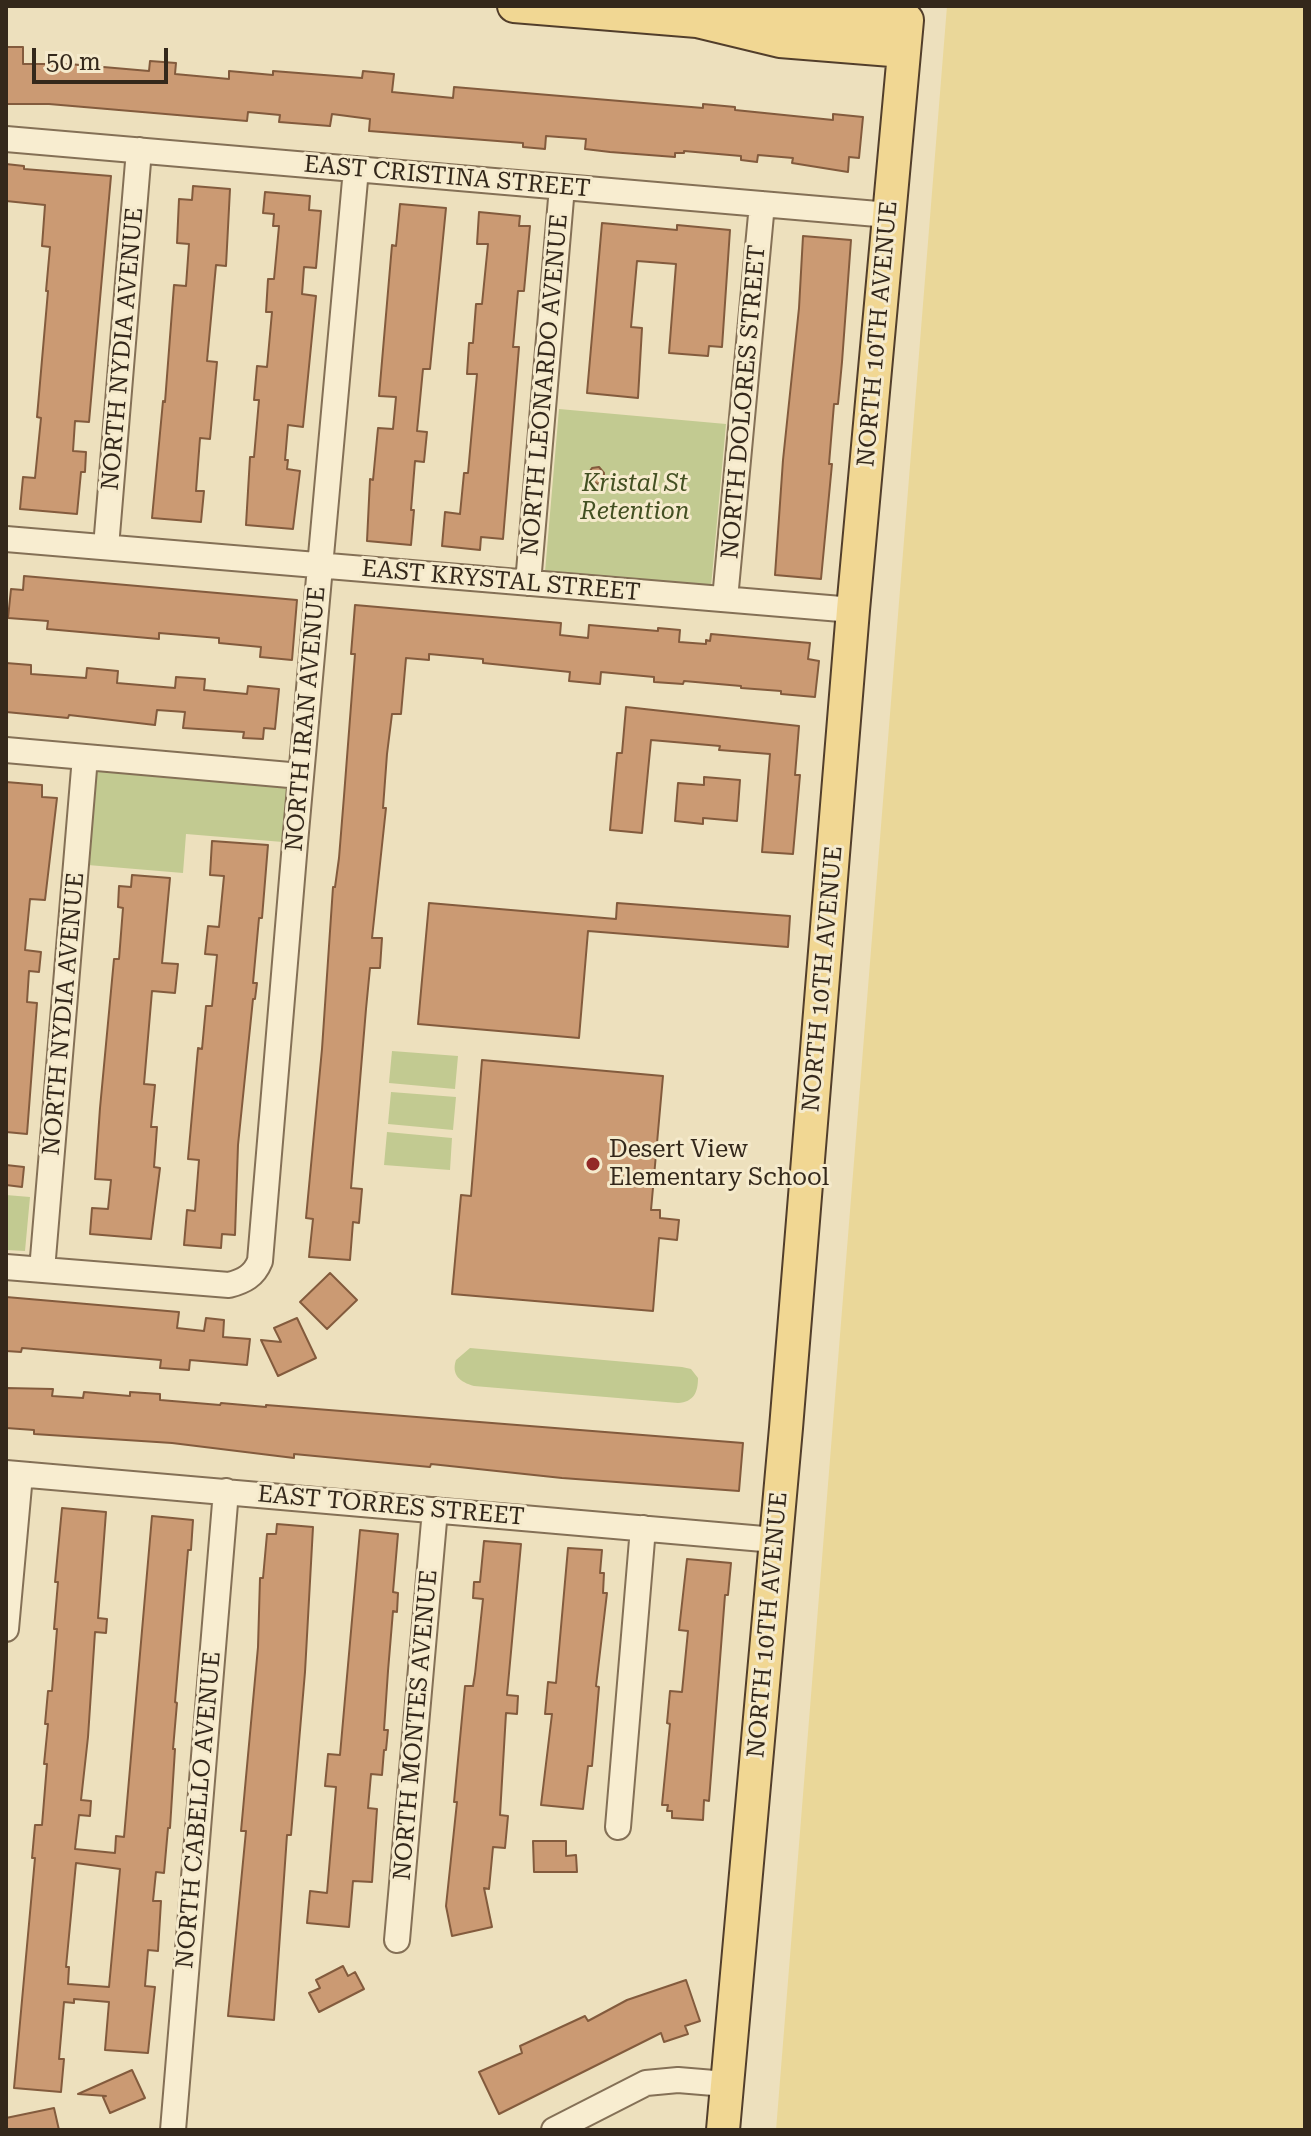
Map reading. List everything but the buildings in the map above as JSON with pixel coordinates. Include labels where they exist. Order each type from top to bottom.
[{"type":"main road","points":[[514,6],[697,21],[780,41],[907,21]]},
{"type":"main road","name":"NORTH 10TH AVENUE","points":[[723,2130],[853,610],[907,21]]},
{"type":"street","name":"EAST CRISTINA STREET","points":[[6,139],[889,215]]},
{"type":"street","name":"NORTH NYDIA AVENUE","points":[[106,547],[139,150]]},
{"type":"street","name":"NORTH IRAN AVENUE","points":[[42,1270],[229,1285],[244,1280],[257,1270],[263,1241],[319,566],[356,169]]},
{"type":"street","name":"NORTH LEONARDO AVENUE","points":[[528,583],[562,187]]},
{"type":"street","name":"NORTH DOLORES STREET","points":[[725,599],[762,204]]},
{"type":"street","name":"EAST KRYSTAL STREET","points":[[6,539],[853,610]]},
{"type":"street","points":[[6,750],[301,776]]},
{"type":"street","name":"NORTH NYDIA AVENUE","points":[[42,1270],[85,757]]},
{"type":"street","points":[[6,1267],[42,1270]]},
{"type":"street","points":[[6,1629],[13,1474]]},
{"type":"street","name":"EAST TORRES STREET","points":[[13,1474],[775,1540]]},
{"type":"street","name":"NORTH CABELLO AVENUE","points":[[173,2130],[226,1491]]},
{"type":"street","name":"NORTH MONTES AVENUE","points":[[397,1940],[435,1510]]},
{"type":"street","points":[[618,1827],[643,1528]]},
{"type":"street","points":[[554,2130],[646,2083],[678,2080],[726,2084]]},
{"type":"green space","name":"Kristal St Retention","points":[[559,409],[726,424],[711,587],[545,572]]},
{"type":"green space","points":[[85,757],[301,776],[295,843],[186,834],[183,873],[76,864]]},
{"type":"green space","points":[[392,1051],[458,1056],[455,1089],[389,1083]]},
{"type":"green space","points":[[391,1092],[456,1097],[453,1130],[388,1124]]},
{"type":"green space","points":[[387,1132],[452,1138],[450,1170],[384,1165]]},
{"type":"green space","points":[[6,1195],[30,1197],[25,1251],[6,1250]]},
{"type":"green space","points":[[470,1348],[682,1367],[691,1369],[698,1378],[697,1388],[691,1398],[678,1403],[474,1386],[461,1380],[455,1370],[456,1360]]},
{"type":"sand","points":[[947,6],[1305,6],[1305,2130],[776,2130]]},
{"type":"place","name":"Desert View Elementary School","points":[[593,1164]]}]
